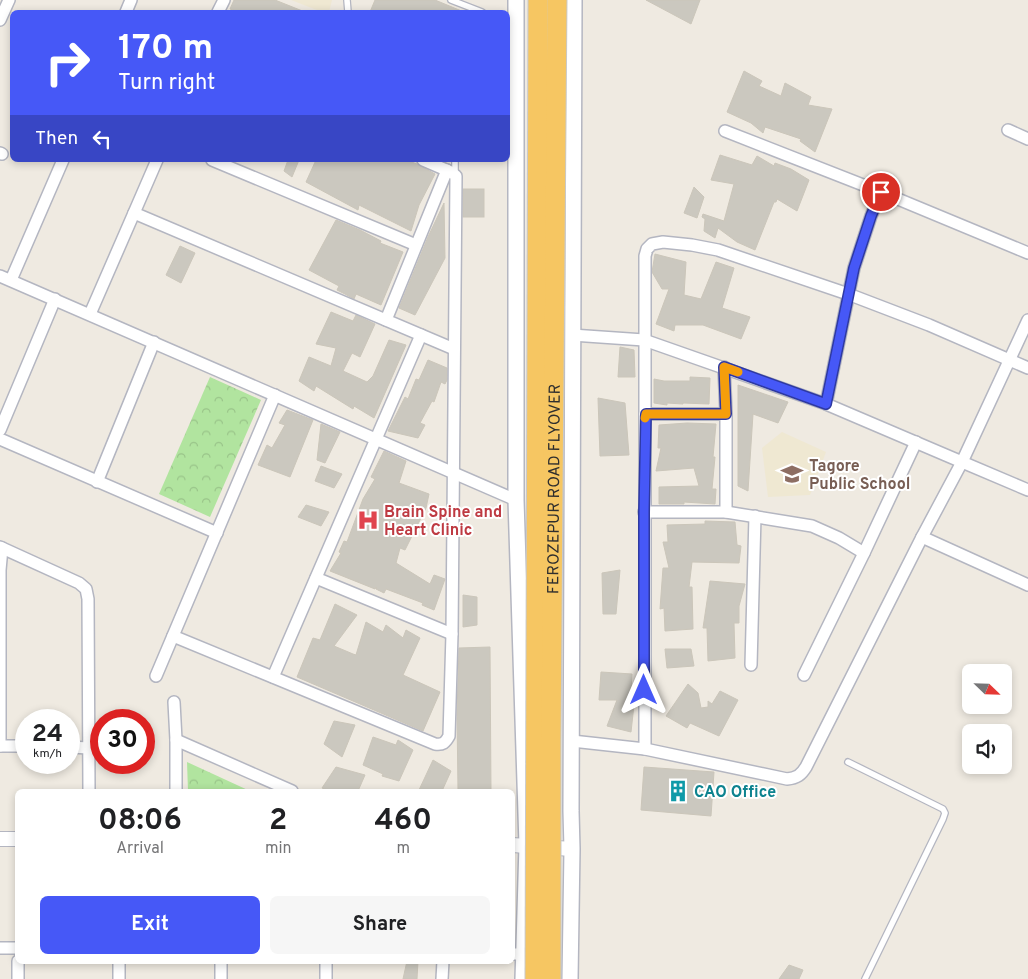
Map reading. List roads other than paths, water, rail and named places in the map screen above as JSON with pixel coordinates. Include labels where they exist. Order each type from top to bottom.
[{"type":"highway","name":"FEROZEPUR ROAD FLYOVER","points":[[535,979],[538,0]]},
{"type":"highway","name":"FEROZEPUR ROAD FLYOVER","points":[[551,979],[557,0]]},
{"type":"main road","points":[[516,0],[516,500],[520,845],[518,954],[524,979]]},
{"type":"main road","points":[[570,979],[574,0]]},
{"type":"street","points":[[1,15],[9,0]]},
{"type":"street","points":[[1008,130],[1028,139]]},
{"type":"street","points":[[725,131],[1028,252]]},
{"type":"street","points":[[11,280],[62,162]]},
{"type":"street","points":[[90,314],[156,162]]},
{"type":"street","points":[[217,162],[416,245]]},
{"type":"street","points":[[173,636],[435,744],[441,745],[449,736],[452,634],[456,176],[428,162]]},
{"type":"street","points":[[386,320],[416,245],[451,172]]},
{"type":"street","points":[[826,404],[848,294],[862,242],[881,192]]},
{"type":"street","points":[[134,213],[454,349]]},
{"type":"street","points":[[645,749],[644,512],[646,414],[644,340],[645,256],[647,248],[652,244],[663,242],[718,250],[848,294],[929,325],[1028,368]]},
{"type":"street","points":[[0,276],[516,500]]},
{"type":"street","points":[[0,430],[55,299]]},
{"type":"street","points":[[572,741],[645,749],[787,779],[801,775],[962,462],[1028,320]]},
{"type":"street","points":[[572,335],[644,340],[724,367],[826,404],[1028,490]]},
{"type":"street","points":[[273,677],[421,336]]},
{"type":"street","points":[[96,482],[154,342]]},
{"type":"street","points":[[724,367],[726,512]]},
{"type":"street","points":[[156,676],[275,395]]},
{"type":"street","points":[[646,414],[726,414]]},
{"type":"street","points":[[0,439],[217,533]]},
{"type":"street","points":[[804,675],[916,442]]},
{"type":"street","points":[[644,512],[726,512],[812,526],[839,538],[864,553]]},
{"type":"street","points":[[751,665],[755,516]]},
{"type":"street","points":[[922,537],[1028,585]]},
{"type":"street","points":[[15,746],[0,746],[1,547],[79,583],[86,589],[88,599],[89,789]]},
{"type":"street","points":[[316,578],[452,634]]},
{"type":"street","points":[[174,702],[176,789]]},
{"type":"street","points":[[176,740],[287,789]]},
{"type":"street","points":[[80,748],[89,748]]},
{"type":"street","points":[[0,839],[15,839]]},
{"type":"street","points":[[520,845],[572,849]]},
{"type":"street","points":[[0,948],[15,948]]},
{"type":"street","points":[[18,964],[18,979]]},
{"type":"street","points":[[119,964],[119,979]]},
{"type":"street","points":[[220,964],[221,979]]},
{"type":"street","points":[[326,964],[326,979]]},
{"type":"street","points":[[442,979],[443,964]]},
{"type":"lane","points":[[452,0],[477,10]]},
{"type":"lane","points":[[451,172],[454,162]]},
{"type":"lane","points":[[848,762],[937,806],[945,813],[865,979]]},
{"type":"place","name":"Tagore Public School","points":[[792,474]]},
{"type":"place","name":"Brain Spine and Heart Clinic","points":[[368,520]]},
{"type":"place","name":"CAO Office","points":[[678,791]]}]
